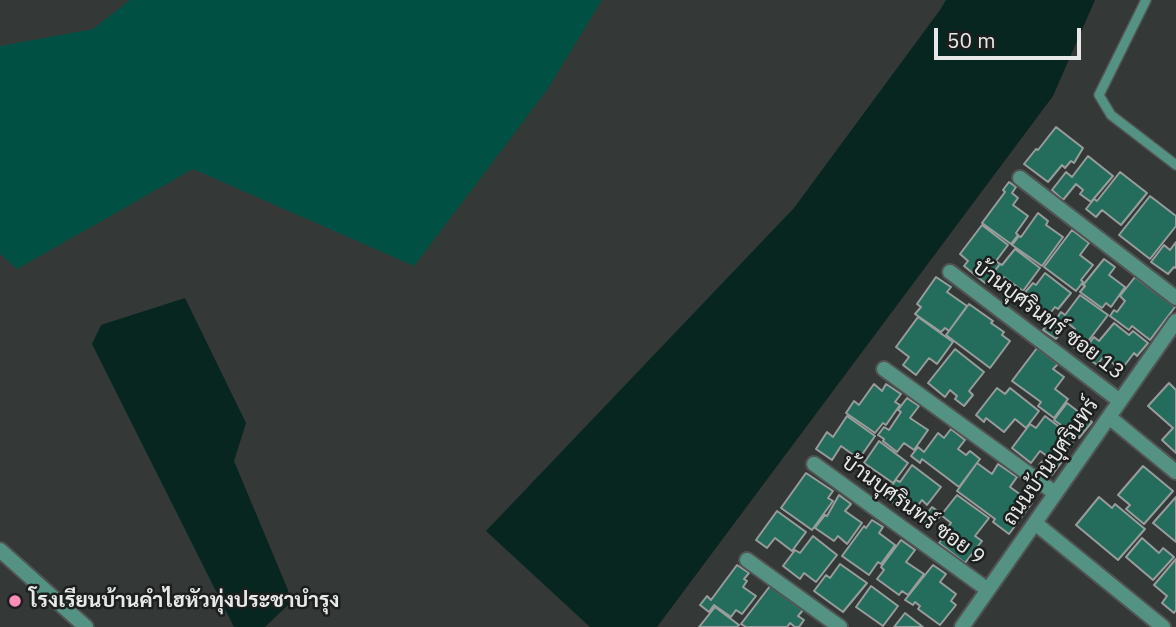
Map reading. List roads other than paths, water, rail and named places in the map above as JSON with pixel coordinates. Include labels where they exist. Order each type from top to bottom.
[{"type":"street","points":[[1020,178],[1176,298]]},
{"type":"street","name":"บ้านบุศรินทร์ ซอย 13","points":[[950,272],[1119,401]]},
{"type":"street","name":"ถนนบ้านบุศรินทร์","points":[[962,627],[1176,321]]},
{"type":"street","points":[[884,369],[1055,493]]},
{"type":"street","points":[[1109,417],[1176,472]]},
{"type":"street","name":"บ้านบุศรินทร์ ซอย 9","points":[[814,464],[988,590]]},
{"type":"street","points":[[1035,523],[1163,627]]},
{"type":"street","points":[[0,550],[86,627]]},
{"type":"street","points":[[747,560],[840,627]]},
{"type":"lane","points":[[1146,0],[1099,95],[1111,115],[1176,165]]},
{"type":"place","name":"โรงเรียนบ้านคำไฮหัวทุ่งประชาบำรุง","points":[[15,601]]}]
